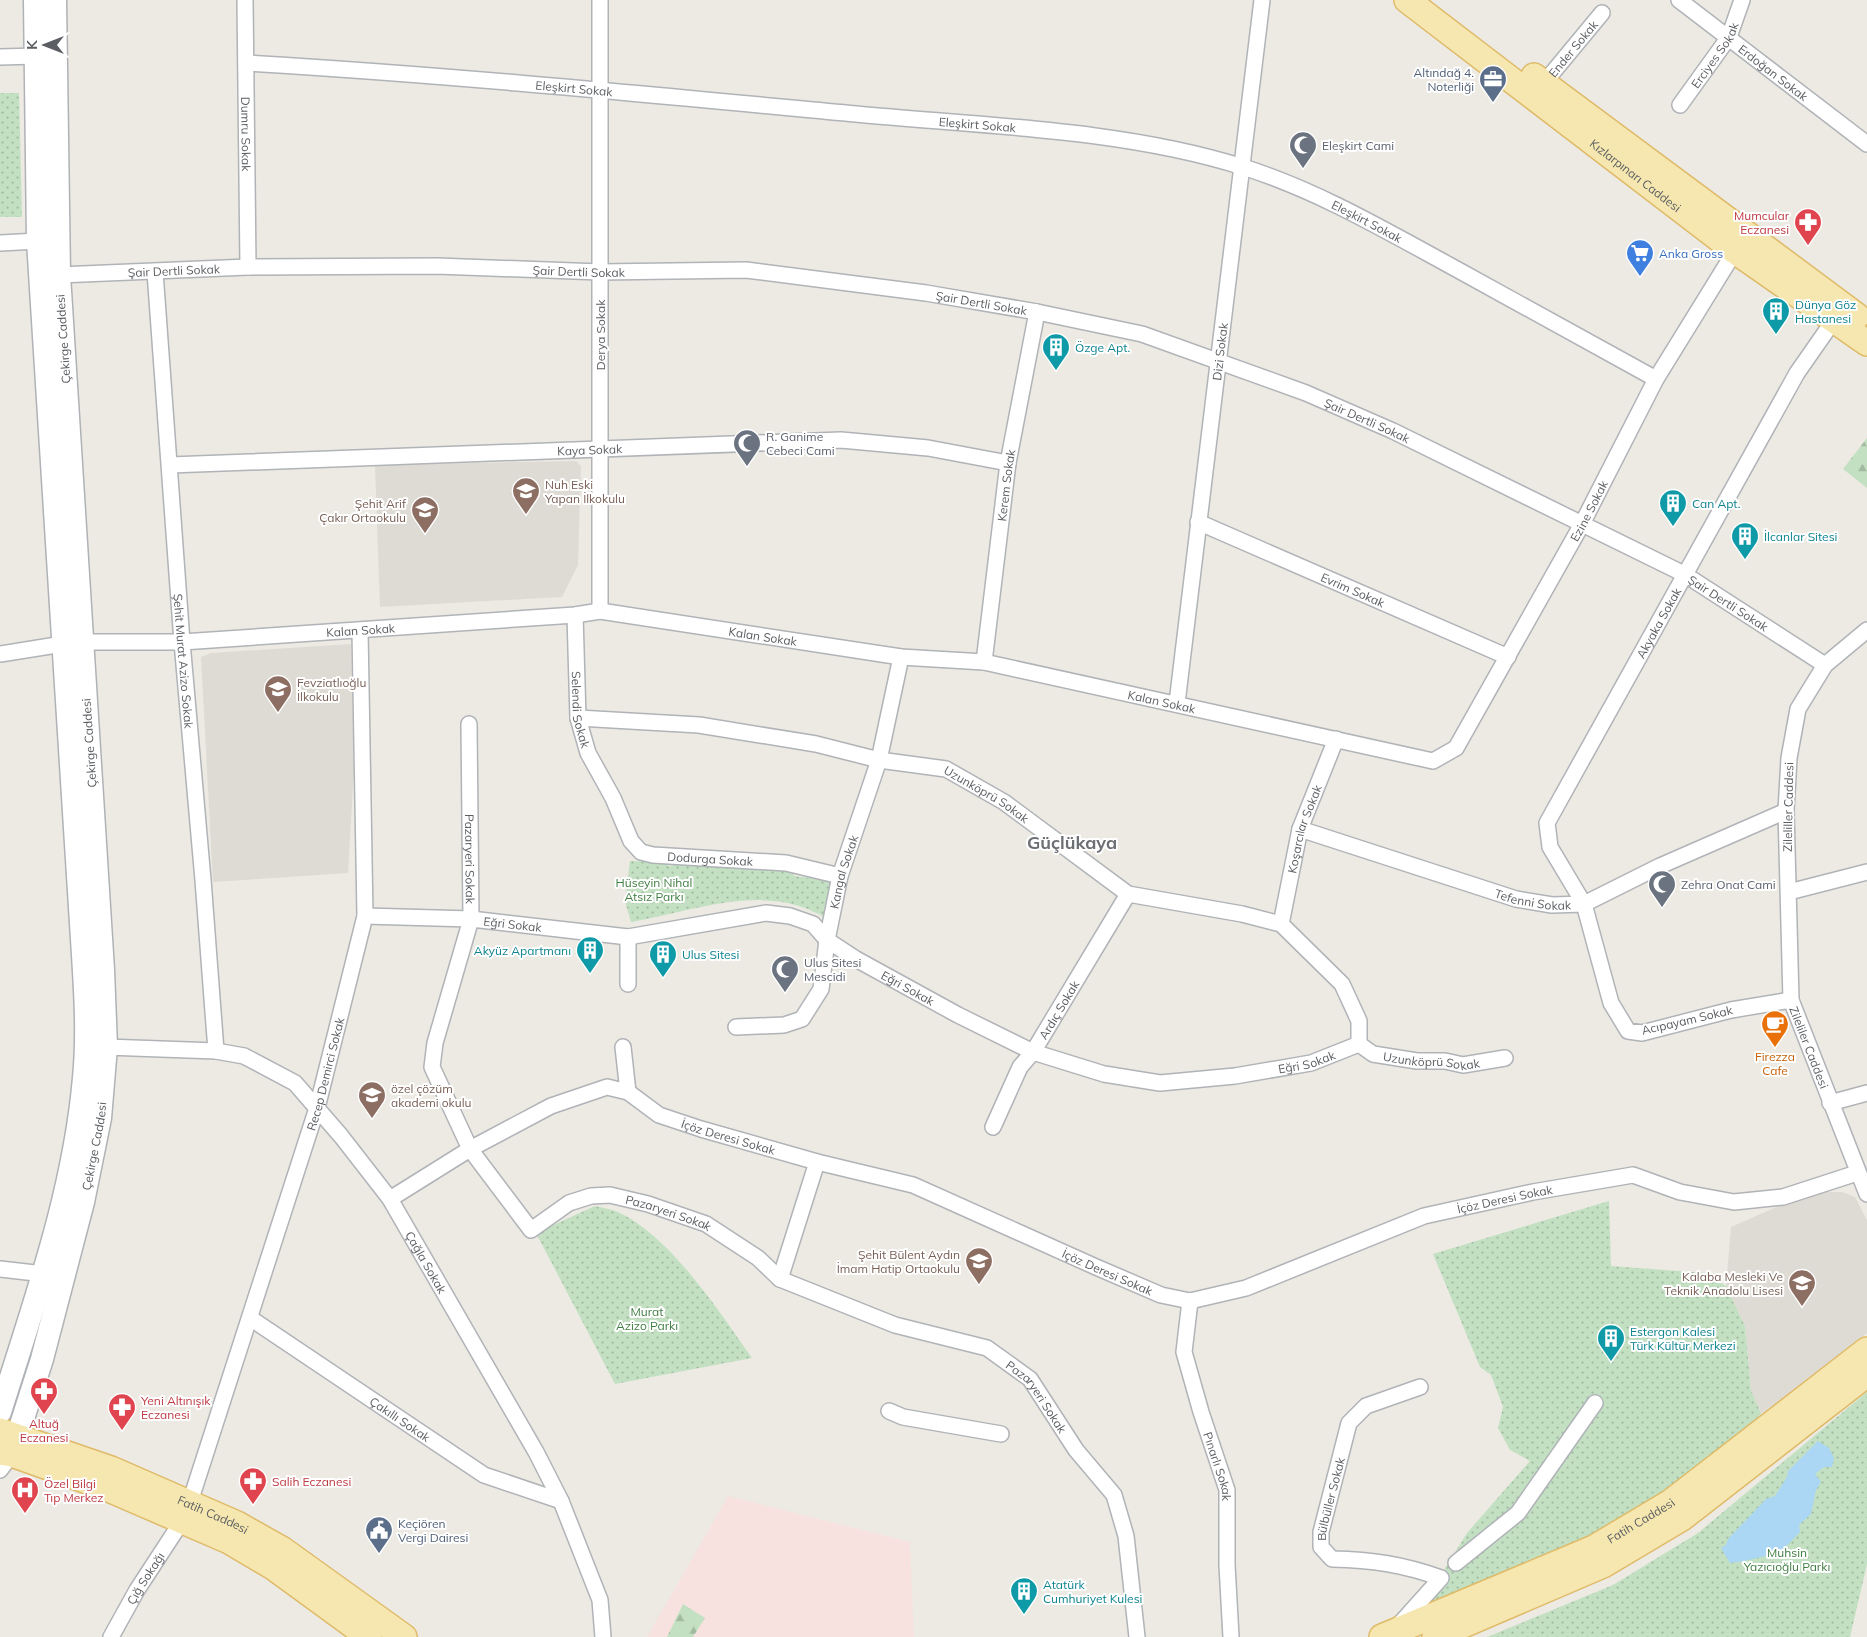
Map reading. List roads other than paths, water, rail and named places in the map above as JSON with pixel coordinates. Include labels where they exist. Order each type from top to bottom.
[{"type":"main road","name":"Çekirge Caddesi","points":[[6,1449],[42,1358],[83,1202],[100,1118],[106,1047],[38,241],[36,0]]},
{"type":"main road","name":"Çekirge Caddesi","points":[[0,1412],[44,1274],[63,1204],[76,1142],[84,1077],[86,1011],[59,275],[55,0]]},
{"type":"main road","name":"Kızlarpınarı Caddesi","points":[[1407,0],[1735,250],[1867,343]]},
{"type":"main road","name":"Kızlarpınarı Caddesi","points":[[1434,0],[1867,324]]},
{"type":"main road","name":"Fatih Caddesi","points":[[1387,1635],[1594,1548],[1671,1502],[1867,1350]]},
{"type":"main road","name":"Fatih Caddesi","points":[[1435,1637],[1603,1565],[1682,1518],[1867,1374]]},
{"type":"main road","name":"Fatih Caddesi","points":[[6,1449],[111,1469],[186,1512],[229,1541],[273,1566],[369,1637]]},
{"type":"main road","name":"Fatih Caddesi","points":[[186,1512],[237,1524],[283,1550],[404,1637]]},
{"type":"street","name":"Dumru Sokak","points":[[245,0],[248,267]]},
{"type":"street","name":"Derya Sokak","points":[[600,0],[600,611]]},
{"type":"street","name":"Dizi Sokak","points":[[1177,703],[1262,0]]},
{"type":"street","name":"Erdoğan Sokak","points":[[1679,0],[1867,144]]},
{"type":"street","name":"Erciyes Sokak","points":[[1680,105],[1729,37],[1742,0]]},
{"type":"street","name":"Ender Sokak","points":[[1544,83],[1602,13]]},
{"type":"street","points":[[0,57],[36,56]]},
{"type":"street","name":"Eleşkirt Sokak","points":[[246,63],[402,72],[600,90],[1071,134],[1168,147],[1243,167],[1303,189],[1411,244],[1656,379]]},
{"type":"street","points":[[0,243],[38,241]]},
{"type":"street","name":"Ezine Sokak","points":[[1433,761],[1456,748],[1582,524],[1656,379],[1735,250]]},
{"type":"street","name":"Şair Dertli Sokak","points":[[59,275],[248,267],[437,266],[600,272],[746,270],[926,293],[1037,312],[1142,334],[1306,393],[1393,431],[1684,574],[1825,665]]},
{"type":"street","name":"Şehit Murat Azizo Sokak","points":[[155,272],[182,642],[216,1051]]},
{"type":"street","name":"Kerem Sokak","points":[[984,662],[1008,464],[1037,312]]},
{"type":"street","name":"Akyaka Sokak","points":[[1584,904],[1550,847],[1547,823],[1796,373],[1834,320]]},
{"type":"street","name":"Kaya Sokak","points":[[170,465],[841,440],[928,448],[1008,464]]},
{"type":"street","name":"Evrim Sokak","points":[[1198,522],[1508,657]]},
{"type":"street","name":"Kalan Sokak","points":[[0,654],[73,643],[182,642],[360,631],[575,615],[600,611],[901,657],[984,662],[1177,703],[1433,761]]},
{"type":"street","name":"Selendi Sokak","points":[[575,615],[578,718],[588,753],[613,798]]},
{"type":"street","name":"Zileliller Caddesi","points":[[1788,892],[1786,811],[1789,758],[1798,709],[1825,665],[1867,630]]},
{"type":"street","name":"Recep Demirci Sokak","points":[[186,1512],[317,1108],[365,916],[360,631]]},
{"type":"street","name":"Kangal Sokak","points":[[736,1026],[784,1025],[802,1019],[821,989],[827,940],[840,876],[879,760],[901,657]]},
{"type":"street","name":"Uzunköprü Sokak","points":[[578,718],[699,725],[816,744],[879,760],[946,770],[1004,802],[1128,894],[1242,914],[1281,924]]},
{"type":"street","name":"Pazaryeri Sokak","points":[[469,724],[471,919],[435,1043],[432,1067],[470,1149],[531,1230],[569,1203],[591,1196],[610,1195],[648,1204],[706,1224],[758,1258],[780,1279],[895,1324],[986,1348],[1030,1379],[1076,1450],[1114,1495],[1126,1536],[1137,1637]]},
{"type":"street","name":"Koşarcılar Sokak","points":[[1281,924],[1300,829],[1336,739]]},
{"type":"street","name":"Dodurga Sokak","points":[[613,798],[632,841],[641,852],[654,855],[786,864],[840,876]]},
{"type":"street","name":"Tefenni Sokak","points":[[1300,829],[1516,900],[1552,905],[1584,904],[1660,866],[1786,811]]},
{"type":"street","points":[[1788,892],[1867,872]]},
{"type":"street","name":"Zileliler Caddesi","points":[[1788,892],[1791,1000],[1857,1173],[1867,1194]]},
{"type":"street","name":"Ardıç Sokak","points":[[993,1127],[1020,1068],[1033,1052],[1128,894]]},
{"type":"street","name":"Acıpayam Sokak","points":[[1584,904],[1611,1004],[1628,1031],[1642,1033],[1731,1010],[1791,1000]]},
{"type":"street","name":"Eğri Sokak","points":[[365,916],[471,919],[628,937],[766,913],[790,916],[813,924],[827,940],[958,1015],[1033,1052],[1104,1074],[1160,1083],[1235,1076],[1311,1063],[1359,1044]]},
{"type":"street","points":[[1281,924],[1342,984],[1359,1021],[1359,1044]]},
{"type":"street","points":[[628,937],[628,984]]},
{"type":"street","name":"Uzunköprü Sokak","points":[[1359,1044],[1373,1054],[1417,1061],[1445,1061],[1463,1065],[1505,1058]]},
{"type":"street","name":"Çağla Sokak","points":[[106,1047],[216,1051],[244,1056],[295,1083],[317,1108],[390,1200],[536,1452],[561,1501],[600,1600],[603,1637]]},
{"type":"street","points":[[623,1047],[628,1092]]},
{"type":"street","name":"İçöz Deresi Sokak","points":[[390,1200],[470,1149],[551,1106],[607,1087],[628,1092],[659,1115],[817,1162],[914,1185],[1096,1267],[1161,1294],[1190,1301],[1246,1288],[1424,1216],[1533,1192],[1633,1175],[1680,1192],[1734,1202],[1782,1197],[1857,1173]]},
{"type":"street","points":[[1830,1103],[1867,1093]]},
{"type":"street","points":[[780,1279],[817,1162]]},
{"type":"street","points":[[0,1269],[44,1274]]},
{"type":"street","name":"Pınarlı Sokak","points":[[1190,1301],[1184,1352],[1201,1412],[1227,1490],[1227,1565],[1231,1637]]},
{"type":"street","name":"Çakıllı Sokak","points":[[250,1318],[484,1475],[561,1501]]},
{"type":"street","name":"Bülbüller Sokak","points":[[1387,1635],[1441,1578],[1376,1560],[1332,1559],[1321,1547],[1321,1532],[1349,1423],[1366,1406],[1420,1387]]},
{"type":"street","points":[[1456,1563],[1518,1513],[1595,1403]]},
{"type":"street","points":[[889,1411],[903,1417],[1001,1434]]},
{"type":"street","name":"Çığ Sokağı","points":[[111,1637],[137,1590],[186,1512]]},
{"type":"water","points":[[1818,1441],[1829,1448],[1834,1458],[1832,1467],[1824,1467],[1815,1474],[1821,1482],[1816,1490],[1811,1514],[1799,1525],[1800,1532],[1778,1555],[1730,1563],[1721,1548],[1726,1545],[1728,1539],[1766,1499],[1775,1496],[1787,1477],[1788,1471]]},
{"type":"place","name":"Altındağ 4. Noterliği","points":[[1493,103]]},
{"type":"place","name":"Eleşkirt Cami","points":[[1303,169]]},
{"type":"place","name":"Mumcular Eczanesi","points":[[1808,246]]},
{"type":"place","name":"Anka Gross","points":[[1640,277]]},
{"type":"place","name":"Dünya Göz Hastanesi","points":[[1776,335]]},
{"type":"place","name":"Özge Apt.","points":[[1056,371]]},
{"type":"place","name":"R. Ganime Cebeci Cami","points":[[747,467]]},
{"type":"place","name":"Nuh Eski Yapan İlkokulu","points":[[526,515]]},
{"type":"place","name":"Can Apt.","points":[[1673,527]]},
{"type":"place","name":"Şehit Arif Çakır Ortaokulu","points":[[425,534]]},
{"type":"place","name":"İlcanlar Sitesi","points":[[1745,560]]},
{"type":"place","name":"Fevziatlıoğlu İlkokulu","points":[[278,713]]},
{"type":"place","name":"Zehra Onat Cami","points":[[1662,908]]},
{"type":"place","name":"Akyüz Apartmanı","points":[[590,974]]},
{"type":"place","name":"Ulus Sitesi","points":[[663,978]]},
{"type":"place","name":"Ulus Sitesi Mescidi","points":[[785,993]]},
{"type":"place","name":"Firezza Cafe","points":[[1775,1048]]},
{"type":"place","name":"özel çözüm akademi okulu","points":[[372,1119]]},
{"type":"place","name":"Şehit Bülent Aydın İmam Hatip Ortaokulu","points":[[979,1285]]},
{"type":"place","name":"Kalaba Mesleki Ve Teknik Anadolu Lisesi","points":[[1802,1307]]},
{"type":"place","name":"Estergon Kalesi Türk Kültür Merkezi","points":[[1611,1362]]},
{"type":"place","name":"Altuğ Eczanesi","points":[[44,1415]]},
{"type":"place","name":"Yeni Altınışık Eczanesi","points":[[122,1431]]},
{"type":"place","name":"Salih Eczanesi","points":[[253,1505]]},
{"type":"place","name":"Özel Bilgi Tıp Merkez","points":[[25,1514]]},
{"type":"place","name":"Keçiören Vergi Dairesi","points":[[379,1554]]},
{"type":"place","name":"Atatürk Cumhuriyet Kulesi","points":[[1024,1615]]},
{"type":"district","name":"Güçlükaya","points":[[1072,842]]},
{"type":"park label","name":"Hüseyin Nihal Atsız Parkı","points":[[654,889]]},
{"type":"park label","name":"Murat Azizo Parkı","points":[[647,1318]]},
{"type":"park label","name":"Muhsin Yazıcıoğlu Parkı","points":[[1787,1559]]}]
